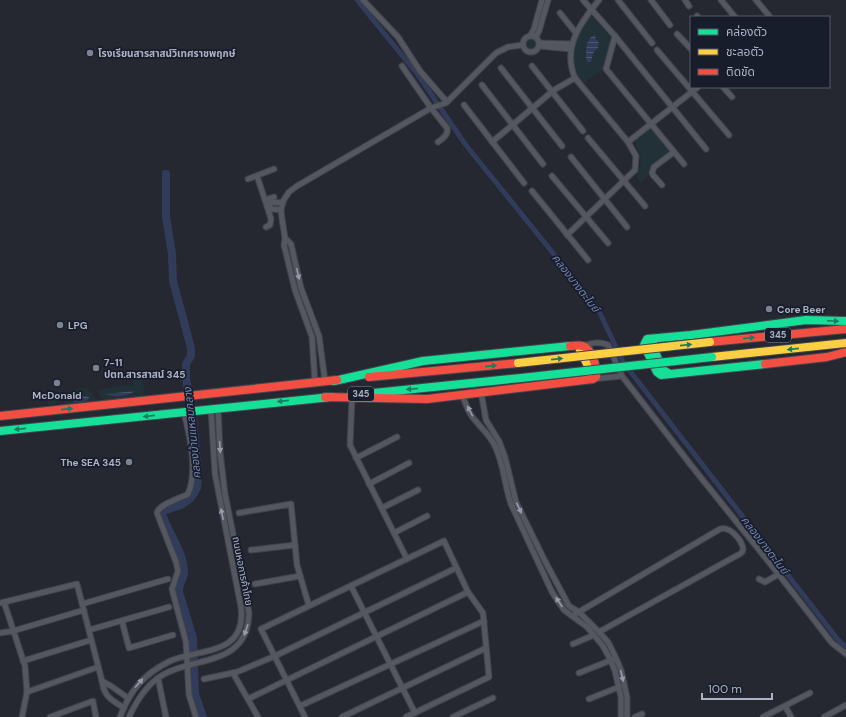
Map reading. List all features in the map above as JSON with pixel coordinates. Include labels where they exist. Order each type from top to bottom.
[{"type":"main road","points":[[846,321],[806,320],[691,335],[660,337],[653,341],[652,345],[663,370],[670,374],[827,357],[846,352]]},
{"type":"main road","points":[[793,322],[802,323],[805,326],[803,332],[795,334]]},
{"type":"main road","name":"345","points":[[0,416],[315,382],[440,371],[846,329]]},
{"type":"main road","name":"345","points":[[0,431],[846,343]]},
{"type":"main road","points":[[325,397],[433,398],[462,395],[593,379],[597,375],[597,367],[587,349],[579,346],[423,361],[330,381]]},
{"type":"main road","points":[[579,346],[591,375],[590,378],[583,380]]},
{"type":"main road","points":[[811,347],[820,348],[824,351],[823,355],[813,358]]},
{"type":"main road","points":[[439,360],[430,362],[428,366],[430,369],[440,371]]},
{"type":"main road","points":[[432,387],[426,394],[433,398]]},
{"type":"street","points":[[363,0],[398,37],[420,71],[445,103]]},
{"type":"street","points":[[522,45],[526,51],[532,52],[538,49],[539,45],[536,37],[542,0]]},
{"type":"street","points":[[522,45],[524,39],[530,36],[540,19],[548,0]]},
{"type":"street","points":[[583,0],[615,36],[706,148]]},
{"type":"street","points":[[567,235],[635,170],[636,163],[636,156],[628,142],[574,78],[570,61],[571,46],[581,22],[599,0]]},
{"type":"street","points":[[618,0],[652,43]]},
{"type":"street","points":[[651,0],[670,25]]},
{"type":"street","points":[[685,0],[689,6]]},
{"type":"street","points":[[721,0],[734,16]]},
{"type":"street","points":[[756,0],[769,16]]},
{"type":"street","points":[[560,14],[576,33]]},
{"type":"street","points":[[677,34],[690,48]]},
{"type":"street","points":[[530,36],[536,37]]},
{"type":"street","points":[[615,36],[606,69],[684,164]]},
{"type":"street","points":[[315,382],[312,337],[295,290],[284,245],[285,238],[281,210],[289,192],[432,108],[445,103],[496,52],[508,47],[522,45]]},
{"type":"street","points":[[539,45],[571,46]]},
{"type":"street","points":[[657,50],[729,135]]},
{"type":"street","points":[[402,66],[448,130],[446,136],[438,142]]},
{"type":"street","points":[[532,66],[583,131]]},
{"type":"street","points":[[501,68],[562,146]]},
{"type":"street","points":[[492,142],[552,91],[574,78]]},
{"type":"street","points":[[482,85],[543,164]]},
{"type":"street","points":[[628,142],[697,88]]},
{"type":"street","points":[[725,88],[732,97]]},
{"type":"street","points":[[464,105],[524,183]]},
{"type":"street","points":[[588,138],[645,206]]},
{"type":"street","points":[[662,185],[653,175],[654,167],[674,152]]},
{"type":"street","points":[[571,157],[627,226]]},
{"type":"street","points":[[248,179],[274,170]]},
{"type":"street","points":[[257,176],[271,219],[270,225],[266,227]]},
{"type":"street","points":[[552,176],[608,243]]},
{"type":"street","points":[[532,191],[588,260]]},
{"type":"street","points":[[267,204],[274,197]]},
{"type":"street","points":[[267,204],[272,202],[283,203]]},
{"type":"street","points":[[267,204],[272,209],[281,210]]},
{"type":"street","points":[[285,238],[290,244],[301,288],[319,336],[330,381]]},
{"type":"street","points":[[295,290],[301,288]]},
{"type":"street","points":[[312,337],[319,336]]},
{"type":"street","points":[[579,346],[596,343],[608,345],[622,376],[694,469],[779,574],[832,644],[846,654]]},
{"type":"street","points":[[593,379],[622,376]]},
{"type":"street","points":[[481,392],[486,420],[499,441],[511,476],[512,488],[518,506],[545,561],[569,606],[579,612],[599,632],[608,642],[616,658],[621,670],[626,691],[627,717]]},
{"type":"street","points":[[462,395],[471,415],[491,438],[497,451],[511,504],[545,580],[562,607],[594,635],[603,646],[611,661],[615,671],[621,698],[621,717]]},
{"type":"street","points":[[352,398],[350,445],[407,559]]},
{"type":"street","name":"ถนนหอการค้าไทย","points":[[120,717],[128,698],[139,682],[152,672],[172,661],[218,649],[233,638],[239,628],[242,616],[236,575],[216,482],[213,460],[215,408]]},
{"type":"street","name":"ถนนหอการค้าไทย","points":[[129,717],[145,689],[158,678],[189,665],[220,657],[237,646],[244,636],[249,619],[248,605],[225,494],[215,408]]},
{"type":"street","points":[[186,412],[193,475],[191,487],[188,494],[161,506],[157,510],[157,513],[178,571],[172,589],[185,635],[189,665],[189,695],[196,717]]},
{"type":"street","points":[[479,424],[486,420]]},
{"type":"street","points":[[356,458],[397,437]]},
{"type":"street","points":[[369,484],[409,463]]},
{"type":"street","points":[[506,489],[512,488]]},
{"type":"street","points":[[382,508],[418,490]]},
{"type":"street","points":[[240,513],[291,504],[297,565],[308,606]]},
{"type":"street","points":[[394,533],[427,516]]},
{"type":"street","points":[[572,616],[720,529],[728,529],[733,532],[743,546],[742,552],[736,556],[599,632]]},
{"type":"street","points":[[305,717],[261,629],[444,541],[468,592],[483,613],[489,676],[406,717]]},
{"type":"street","points":[[251,550],[295,545]]},
{"type":"street","points":[[539,564],[545,561]]},
{"type":"street","points":[[204,680],[232,673],[275,656],[456,568]]},
{"type":"street","points":[[759,579],[765,582],[779,574]]},
{"type":"street","points":[[255,584],[300,576]]},
{"type":"street","points":[[82,604],[168,579]]},
{"type":"street","points":[[22,717],[27,692],[25,666],[2,603],[77,584],[103,690],[108,697],[124,708]]},
{"type":"street","points":[[351,586],[415,712]]},
{"type":"street","points":[[248,699],[468,592]]},
{"type":"street","points":[[89,630],[169,607]]},
{"type":"street","points":[[0,633],[13,631],[84,610]]},
{"type":"street","points":[[122,621],[129,648],[173,635]]},
{"type":"street","points":[[300,706],[484,621]]},
{"type":"street","points":[[573,644],[594,635]]},
{"type":"street","points":[[23,661],[91,640]]},
{"type":"street","points":[[342,717],[486,648]]},
{"type":"street","points":[[579,673],[616,658]]},
{"type":"street","points":[[27,692],[98,667]]},
{"type":"street","points":[[232,673],[258,717]]},
{"type":"street","points":[[158,678],[166,717]]},
{"type":"street","points":[[102,681],[128,698]]},
{"type":"street","points":[[589,699],[619,687]]},
{"type":"street","points":[[763,717],[810,693]]},
{"type":"street","points":[[453,717],[493,698]]},
{"type":"street","points":[[50,717],[93,701],[96,717]]},
{"type":"street","points":[[824,717],[846,705]]},
{"type":"street","points":[[785,706],[791,717]]},
{"type":"street","points":[[634,717],[642,714]]},
{"type":"shaded area","points":[[589,13],[614,41],[605,73],[601,70],[581,85],[575,76],[572,67],[572,49],[579,31]]},
{"type":"shaded area","points":[[528,36],[534,36],[539,41],[537,50],[534,52],[528,52],[523,47],[523,41]]},
{"type":"shaded area","points":[[652,127],[672,152],[641,183],[637,177],[641,159],[634,142]]},
{"type":"shaded area","points":[[133,374],[141,374],[144,389],[140,397],[106,401],[98,393],[100,389],[133,385]]},
{"type":"shaded area","points":[[79,388],[87,388],[97,400],[83,404],[63,404],[69,392]]},
{"type":"shaded area","points":[[51,391],[57,394],[59,399],[56,404],[48,405],[46,392]]},
{"type":"water","points":[[595,35],[596,40],[599,43],[598,47],[593,53],[591,62],[588,62],[586,59],[587,45],[590,39]]},
{"type":"water","points":[[135,391],[121,396],[106,394]]},
{"type":"water","points":[[84,396],[89,397],[88,400],[74,402],[71,398]]},
{"type":"waterway","name":"คลองบางตะไนย์","points":[[357,0],[418,75],[465,144],[598,309],[623,362],[839,641],[846,647]]},
{"type":"waterway","name":"คลองบ้านแหลมกลาง","points":[[166,174],[166,217],[172,254],[173,281],[191,348],[191,356],[186,364],[186,379],[193,420],[198,476],[197,488],[191,498],[181,505],[163,511],[162,514],[183,563],[184,576],[179,592],[193,638],[195,694],[203,717]]},
{"type":"traffic: fast","points":[[765,364],[661,375],[657,372],[644,345],[647,339],[691,335],[806,320],[846,321]]},
{"type":"traffic: fast","points":[[653,342],[652,345],[663,370],[670,374]]},
{"type":"traffic: fast","points":[[334,381],[423,361],[570,346]]},
{"type":"traffic: fast","points":[[521,378],[712,357]]},
{"type":"traffic: fast","points":[[364,394],[521,378]]},
{"type":"traffic: fast","points":[[0,431],[331,397]]},
{"type":"traffic: slow","points":[[518,363],[710,342]]},
{"type":"traffic: slow","points":[[712,357],[846,343]]},
{"type":"traffic: slow","points":[[580,350],[589,368],[591,376]]},
{"type":"traffic: jam","points":[[710,342],[846,329]]},
{"type":"traffic: jam","points":[[325,397],[427,399],[593,379],[596,377],[595,364],[589,351],[583,346],[570,346]]},
{"type":"traffic: jam","points":[[765,364],[827,357],[846,352]]},
{"type":"traffic: jam","points":[[369,377],[518,363]]},
{"type":"traffic: jam","points":[[0,416],[337,380]]},
{"type":"place","name":"โรงเรียนสารสาสน์วิเทศราชพฤกษ์","points":[[90,53]]},
{"type":"place","name":"Core Beer","points":[[769,309]]},
{"type":"place","name":"LPG","points":[[60,325]]},
{"type":"place","name":"7-11 ปตท.สารสาสน์ 345","points":[[96,368]]},
{"type":"place","name":"McDonald","points":[[57,383]]},
{"type":"place","name":"The SEA 345","points":[[129,462]]}]
